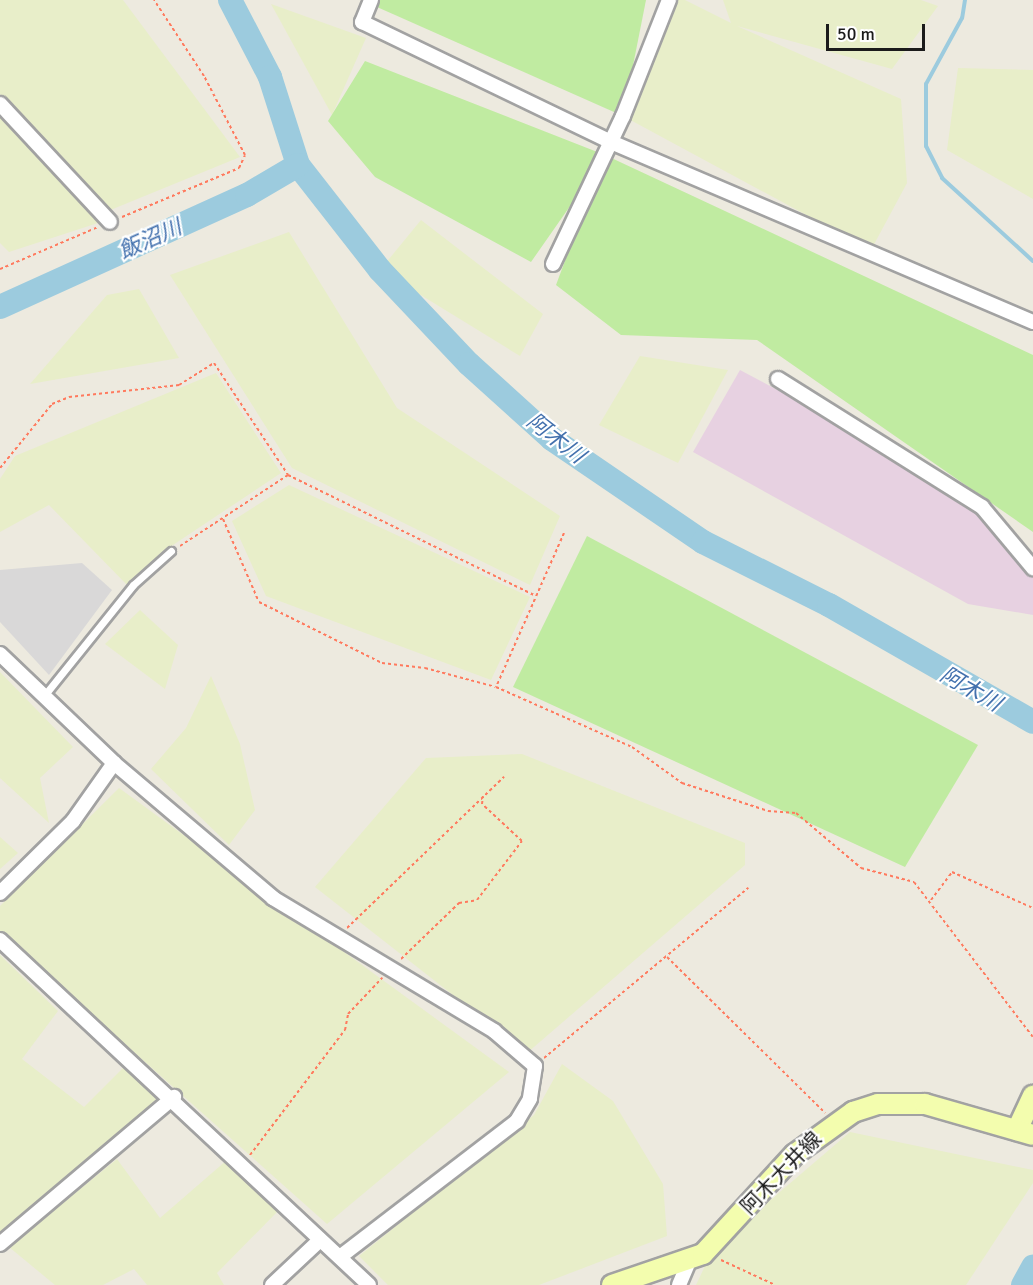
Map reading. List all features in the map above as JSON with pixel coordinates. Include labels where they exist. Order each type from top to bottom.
[{"type":"main road","points":[[1025,1132],[1033,1095]]},
{"type":"main road","name":"阿木大井線","points":[[612,1285],[696,1257],[833,1122],[878,1104],[925,1104],[1025,1132]]},
{"type":"street","points":[[371,0],[362,22],[611,142],[1033,322]]},
{"type":"street","points":[[553,264],[611,142],[669,0]]},
{"type":"street","points":[[0,104],[110,222]]},
{"type":"street","points":[[778,379],[982,507],[1033,568]]},
{"type":"street","points":[[0,654],[114,763],[273,898],[337,939],[494,1031],[535,1066],[530,1099],[517,1122],[340,1257]]},
{"type":"street","points":[[0,893],[73,821],[114,763]]},
{"type":"street","points":[[0,940],[174,1097],[369,1285]]},
{"type":"street","points":[[0,1244],[174,1097]]},
{"type":"street","points":[[272,1285],[320,1240]]},
{"type":"street","points":[[679,1285],[696,1257]]},
{"type":"lane","points":[[43,697],[133,585],[171,551]]},
{"type":"path","points":[[0,269],[239,168],[245,155],[204,76],[154,0]]},
{"type":"path","points":[[0,468],[52,404],[69,397],[179,385],[214,363],[288,475],[536,596]]},
{"type":"path","points":[[171,551],[288,475]]},
{"type":"path","points":[[223,519],[259,602],[382,663],[425,668],[496,687],[633,747],[682,783],[768,811],[796,813],[861,868],[914,882],[932,900],[1033,1037]]},
{"type":"path","points":[[496,687],[564,533]]},
{"type":"path","points":[[337,939],[504,777]]},
{"type":"path","points":[[932,900],[952,872],[1033,908]]},
{"type":"path","points":[[535,1066],[748,888]]},
{"type":"path","points":[[666,957],[833,1122]]},
{"type":"path","points":[[696,1257],[775,1285]]},
{"type":"shaded area","points":[[740,370],[896,453],[982,507],[1033,568],[1033,615],[968,604],[693,452]]},
{"type":"shaded area","points":[[82,563],[112,590],[49,675],[0,622],[0,570]]},
{"type":"green space","points":[[0,0],[123,0],[240,157],[108,211],[0,94]]},
{"type":"green space","points":[[379,0],[646,0],[623,116],[377,7]]},
{"type":"green space","points":[[669,0],[685,0],[731,23],[723,0],[921,0],[938,6],[892,69],[737,26],[901,99],[907,183],[871,250],[623,116]]},
{"type":"green space","points":[[271,4],[366,38],[332,115]]},
{"type":"green space","points":[[365,61],[605,155],[1033,355],[1033,532],[757,340],[621,335],[556,285],[603,159],[531,262],[375,177],[328,121]]},
{"type":"green space","points":[[958,68],[1033,70],[1033,199],[947,150]]},
{"type":"green space","points":[[0,116],[101,222],[9,252],[0,243]]},
{"type":"green space","points":[[421,220],[543,314],[520,356],[380,270]]},
{"type":"green space","points":[[289,232],[397,408],[560,516],[530,585],[292,468],[170,275]]},
{"type":"green space","points":[[139,289],[179,358],[30,384],[107,295]]},
{"type":"green space","points":[[640,356],[728,370],[678,463],[599,425]]},
{"type":"green space","points":[[216,373],[281,473],[161,553],[127,585],[49,505],[0,532],[0,479],[15,456]]},
{"type":"green space","points":[[289,485],[530,597],[491,680],[266,596],[232,521]]},
{"type":"green space","points":[[587,536],[978,745],[905,867],[513,687]]},
{"type":"green space","points":[[140,610],[178,645],[165,689],[105,644]]},
{"type":"green space","points":[[0,672],[73,747],[40,778],[49,823],[0,778]]},
{"type":"green space","points":[[211,676],[240,744],[255,810],[229,845],[151,769],[186,728]]},
{"type":"green space","points":[[522,754],[745,843],[745,865],[527,1053],[315,887],[426,758]]},
{"type":"green space","points":[[119,788],[509,1072],[327,1224],[0,933],[0,906]]},
{"type":"green space","points":[[0,837],[18,853],[0,869]]},
{"type":"green space","points":[[0,955],[58,1011],[22,1059],[84,1107],[125,1066],[163,1099],[0,1237]]},
{"type":"green space","points":[[562,1064],[613,1101],[663,1184],[667,1236],[539,1285],[388,1285],[359,1256],[534,1115]]},
{"type":"green space","points":[[850,1132],[1033,1170],[1033,1183],[966,1285],[696,1285],[713,1249]]},
{"type":"green space","points":[[117,1159],[160,1218],[227,1160],[279,1210],[217,1273],[224,1285],[147,1285],[134,1269],[103,1285],[55,1285],[9,1247]]},
{"type":"waterway","name":"阿木川","points":[[230,0],[270,77],[298,165],[380,270],[469,364],[552,439],[703,542],[829,605],[1033,722]]},
{"type":"waterway","points":[[965,0],[962,18],[926,84],[926,146],[942,178],[1033,261]]},
{"type":"waterway","name":"飯沼川","points":[[0,307],[247,195],[298,165]]},
{"type":"waterway","points":[[1023,1285],[1033,1267]]}]
